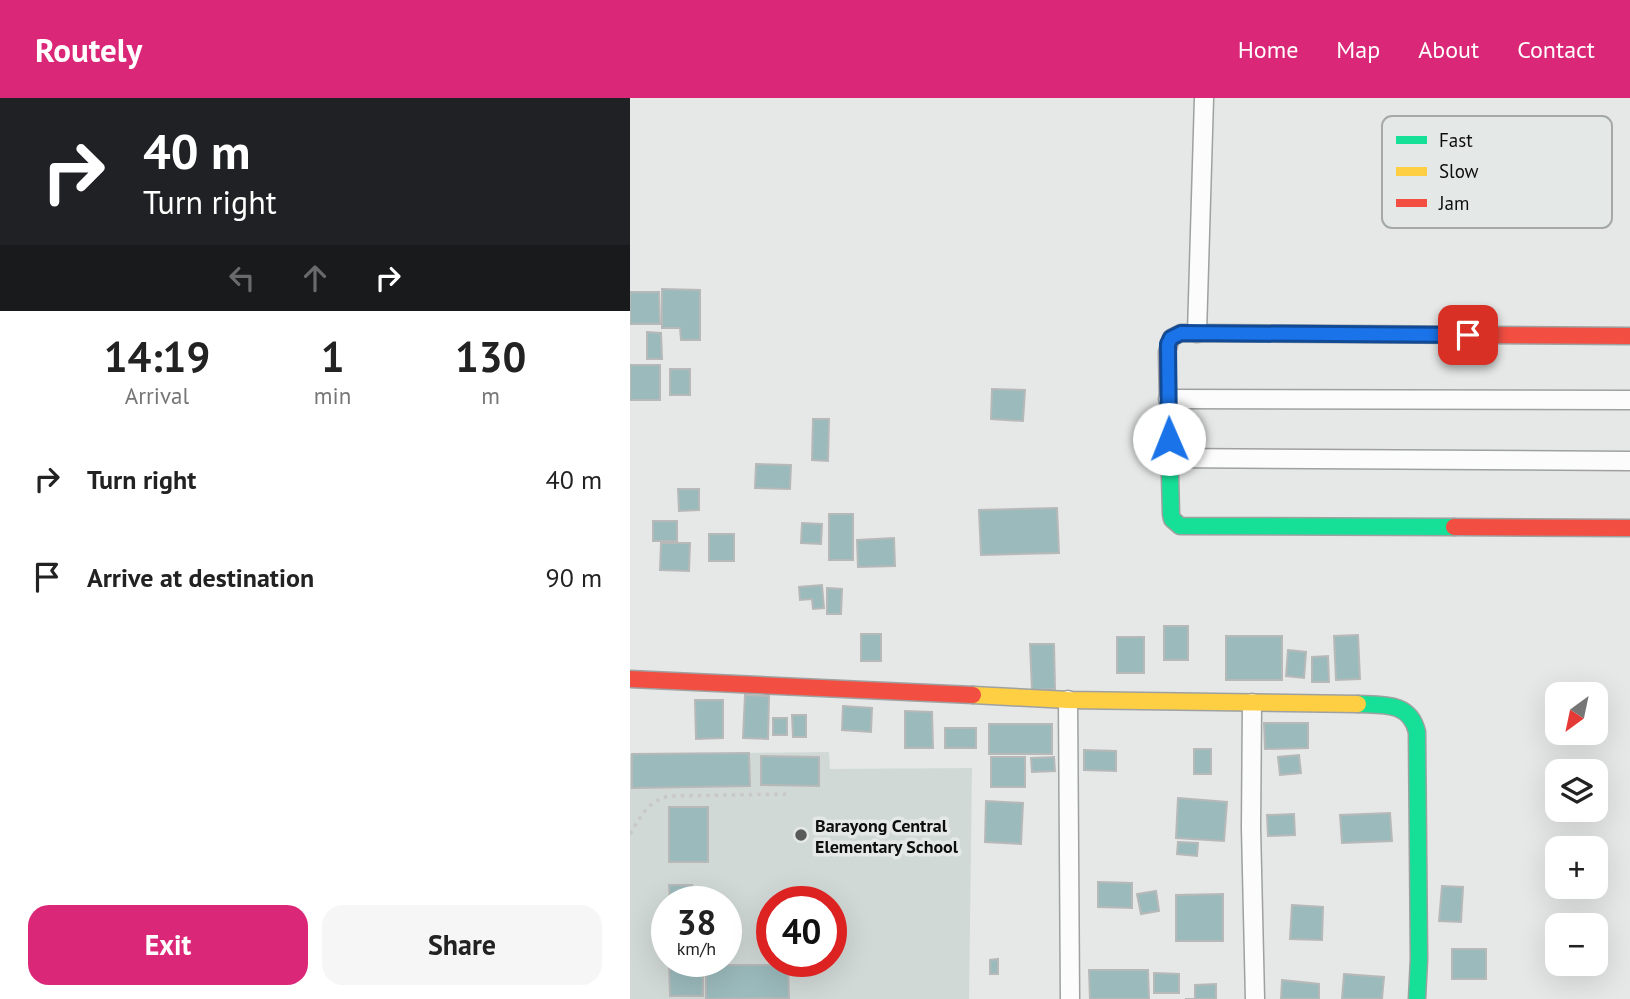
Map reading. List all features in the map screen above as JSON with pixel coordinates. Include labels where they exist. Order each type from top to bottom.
[{"type":"street","points":[[1197,333],[1204,98]]},
{"type":"street","points":[[1630,336],[1181,333],[1171,338],[1168,344],[1169,458],[1172,519],[1175,523],[1186,527],[1630,528]]},
{"type":"street","points":[[1168,399],[1630,400]]},
{"type":"street","points":[[1169,458],[1630,461]]},
{"type":"street","points":[[630,679],[1068,700],[1391,705],[1402,708],[1410,713],[1415,722],[1419,959],[1417,999]]},
{"type":"street","points":[[1068,700],[1070,999]]},
{"type":"street","points":[[1252,703],[1251,828],[1255,999]]},
{"type":"path","points":[[630,834],[650,803],[659,798],[791,794]]},
{"type":"shaded area","name":"Barayong Central Elementary School","points":[[829,752],[830,769],[972,768],[969,999],[630,999],[630,754]]},
{"type":"building","points":[[662,289],[700,290],[700,340],[681,340],[680,328],[662,328]]},
{"type":"building","points":[[630,292],[659,292],[660,324],[630,324]]},
{"type":"building","points":[[647,332],[661,333],[662,359],[647,359]]},
{"type":"building","points":[[630,365],[660,365],[660,400],[630,400]]},
{"type":"building","points":[[670,369],[690,369],[690,395],[670,395]]},
{"type":"building","points":[[992,389],[1025,390],[1023,421],[991,419]]},
{"type":"building","points":[[813,419],[829,419],[828,461],[812,460]]},
{"type":"building","points":[[756,464],[791,465],[790,489],[755,488]]},
{"type":"building","points":[[678,489],[699,489],[699,510],[679,511]]},
{"type":"building","points":[[1057,508],[1059,553],[981,555],[979,510]]},
{"type":"building","points":[[829,514],[853,514],[853,560],[829,560]]},
{"type":"building","points":[[653,521],[677,521],[677,541],[653,541]]},
{"type":"building","points":[[802,523],[822,524],[821,544],[801,543]]},
{"type":"building","points":[[709,534],[734,534],[734,561],[709,561]]},
{"type":"building","points":[[894,538],[895,566],[858,567],[857,540]]},
{"type":"building","points":[[661,543],[690,543],[689,571],[660,570]]},
{"type":"building","points":[[822,585],[824,608],[813,609],[812,599],[800,600],[799,587]]},
{"type":"building","points":[[827,588],[842,589],[841,614],[827,614]]},
{"type":"building","points":[[1164,626],[1188,626],[1188,660],[1164,660]]},
{"type":"building","points":[[861,634],[881,634],[881,661],[861,661]]},
{"type":"building","points":[[1358,635],[1360,679],[1336,680],[1334,636]]},
{"type":"building","points":[[1226,636],[1282,636],[1282,680],[1226,680]]},
{"type":"building","points":[[1117,637],[1144,637],[1144,673],[1117,673]]},
{"type":"building","points":[[1030,644],[1054,644],[1055,689],[1032,690]]},
{"type":"building","points":[[1288,650],[1306,652],[1304,678],[1286,676]]},
{"type":"building","points":[[1328,656],[1329,682],[1312,682],[1312,657]]},
{"type":"building","points":[[745,695],[769,696],[768,739],[743,738]]},
{"type":"building","points":[[695,700],[723,700],[723,738],[696,739]]},
{"type":"building","points":[[843,706],[872,708],[871,732],[842,730]]},
{"type":"building","points":[[905,711],[932,712],[933,748],[905,748]]},
{"type":"building","points":[[792,715],[806,715],[806,737],[793,737]]},
{"type":"building","points":[[773,718],[787,718],[787,735],[773,735]]},
{"type":"building","points":[[1264,723],[1308,723],[1308,748],[1265,749]]},
{"type":"building","points":[[989,724],[1052,724],[1052,754],[989,754]]},
{"type":"building","points":[[945,728],[976,728],[976,748],[945,748]]},
{"type":"building","points":[[1194,749],[1211,749],[1211,774],[1194,774]]},
{"type":"building","points":[[1084,750],[1116,751],[1116,771],[1084,770]]},
{"type":"building","points":[[749,753],[750,786],[632,788],[632,754]]},
{"type":"building","points":[[1299,755],[1301,773],[1280,775],[1278,757]]},
{"type":"building","points":[[761,756],[819,757],[819,786],[761,785]]},
{"type":"building","points":[[991,757],[1025,757],[1025,787],[991,787]]},
{"type":"building","points":[[1054,757],[1055,771],[1032,772],[1031,758]]},
{"type":"building","points":[[1178,798],[1227,802],[1224,841],[1176,838]]},
{"type":"building","points":[[986,801],[1023,803],[1021,844],[985,842]]},
{"type":"building","points":[[669,807],[708,807],[708,862],[669,862]]},
{"type":"building","points":[[1390,813],[1392,841],[1342,843],[1340,815]]},
{"type":"building","points":[[1294,814],[1295,835],[1268,836],[1267,815]]},
{"type":"building","points":[[1178,842],[1198,843],[1197,856],[1177,854]]},
{"type":"building","points":[[1098,882],[1132,883],[1132,908],[1098,907]]},
{"type":"building","points":[[1442,886],[1463,887],[1461,922],[1439,921]]},
{"type":"building","points":[[1156,891],[1159,911],[1141,914],[1137,894]]},
{"type":"building","points":[[1223,894],[1223,941],[1176,941],[1176,895]]},
{"type":"building","points":[[1292,905],[1323,907],[1322,940],[1290,939]]},
{"type":"building","points":[[1452,949],[1486,949],[1486,979],[1452,979]]},
{"type":"building","points":[[998,959],[998,974],[990,974],[990,960]]},
{"type":"building","points":[[742,965],[756,965],[756,977],[788,977],[789,998],[706,999],[706,977],[742,977]]},
{"type":"building","points":[[1089,970],[1148,970],[1149,999],[1090,999]]},
{"type":"building","points":[[1154,973],[1179,974],[1179,993],[1154,993]]},
{"type":"building","points":[[1344,974],[1384,977],[1382,999],[1342,999]]},
{"type":"building","points":[[669,977],[703,977],[703,996],[670,996]]},
{"type":"building","points":[[1282,980],[1319,984],[1319,999],[1281,999]]},
{"type":"building","points":[[1216,984],[1216,999],[1195,999],[1195,985]]},
{"type":"traffic: fast","points":[[1168,400],[1171,514],[1172,519],[1180,526],[1454,527]]},
{"type":"traffic: fast","points":[[1358,704],[1386,705],[1402,710],[1414,722],[1417,732],[1417,999]]},
{"type":"traffic: slow","points":[[973,695],[1068,700],[1358,704]]},
{"type":"traffic: jam","points":[[1168,400],[1167,352],[1171,338],[1181,333],[1630,336]]},
{"type":"traffic: jam","points":[[1454,527],[1630,528]]},
{"type":"traffic: jam","points":[[630,679],[973,695]]},
{"type":"place","name":"Barayong Central Elementary School","points":[[801,835]]},
{"type":"route","points":[[1169,439],[1167,352],[1171,338],[1181,333],[1468,335]]}]
